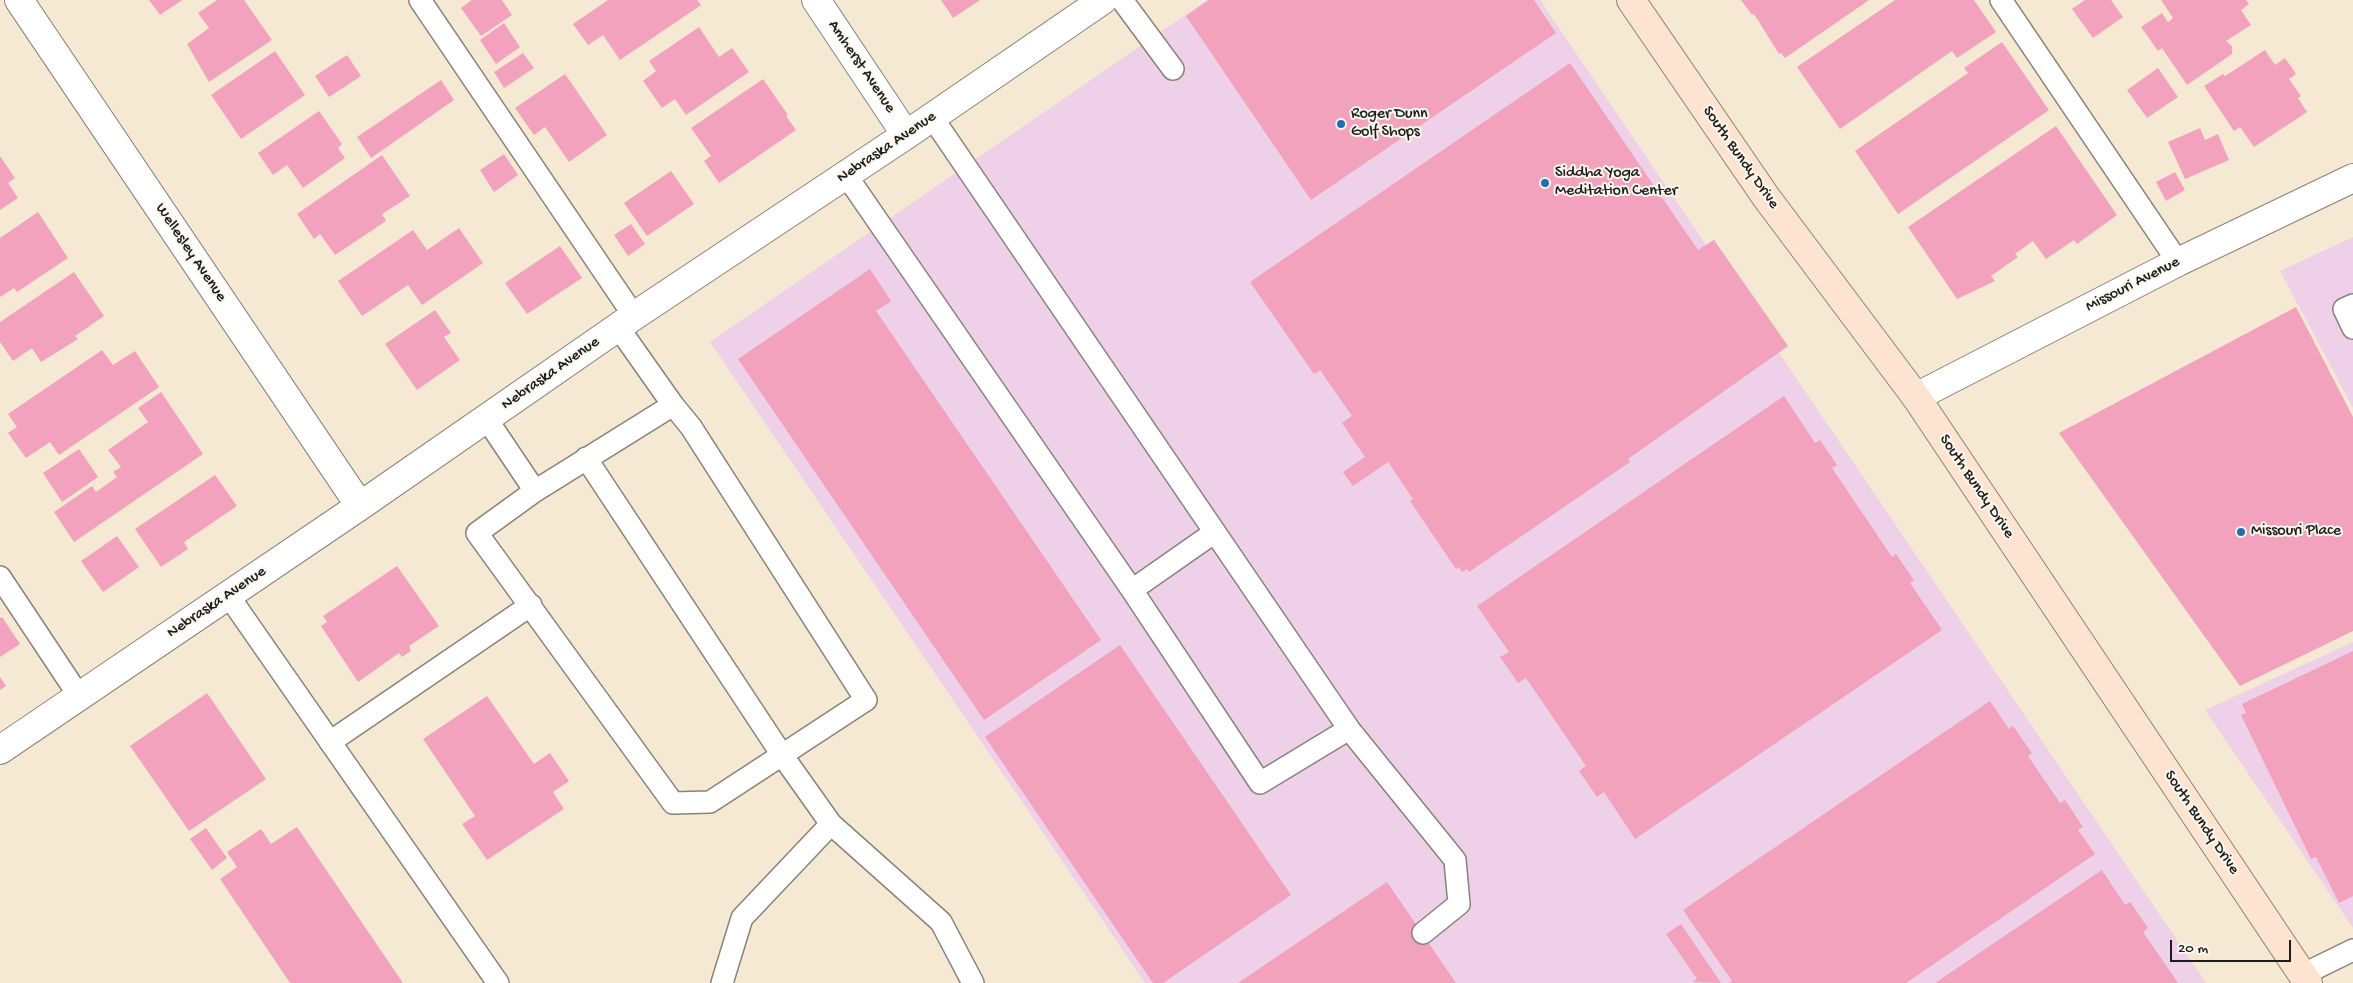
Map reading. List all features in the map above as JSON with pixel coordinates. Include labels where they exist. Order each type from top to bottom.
[{"type":"main road","name":"South Bundy Drive","points":[[1631,0],[1766,196],[1916,397],[2305,979]]},
{"type":"street","name":"Wellesley Avenue","points":[[19,0],[360,506]]},
{"type":"street","name":"Amherst Avenue","points":[[816,0],[906,135]]},
{"type":"street","name":"Nebraska Avenue","points":[[0,750],[360,506],[626,321],[906,135],[1103,0]]},
{"type":"street","name":"Missouri Avenue","points":[[1916,397],[2178,262],[2353,178]]},
{"type":"lane","points":[[420,0],[626,321],[673,405],[690,427],[866,700],[710,802],[673,803],[477,533],[535,491],[673,405]]},
{"type":"lane","points":[[1122,0],[1173,69]]},
{"type":"lane","points":[[2001,0],[2178,262]]},
{"type":"lane","points":[[932,117],[1349,729],[1455,860],[1459,904],[1423,934]]},
{"type":"lane","points":[[846,175],[1132,590],[1260,783],[1349,729]]},
{"type":"lane","points":[[2353,305],[2344,309],[2353,328]]},
{"type":"lane","points":[[486,418],[535,491]]},
{"type":"lane","points":[[586,458],[782,756],[832,824],[941,922],[974,983]]},
{"type":"lane","points":[[1132,590],[1215,532]]},
{"type":"lane","points":[[0,576],[79,696]]},
{"type":"lane","points":[[228,595],[498,983]]},
{"type":"lane","points":[[330,742],[531,605]]},
{"type":"lane","points":[[722,983],[742,918],[832,824]]},
{"type":"lane","points":[[2305,979],[2353,950]]},
{"type":"shaded area","points":[[1207,0],[1540,0],[2206,983],[1145,983],[710,342]]},
{"type":"shaded area","points":[[2353,237],[2353,408],[2280,271]]},
{"type":"shaded area","points":[[2353,642],[2353,928],[2205,710]]},
{"type":"building","points":[[149,0],[182,0],[160,15]]},
{"type":"building","points":[[217,0],[244,0],[272,40],[209,82],[187,44],[209,28],[198,13]]},
{"type":"building","points":[[472,0],[502,0],[512,15],[481,36],[461,8]]},
{"type":"building","points":[[608,0],[697,0],[701,5],[620,60],[603,35],[588,45],[573,24]]},
{"type":"building","points":[[941,0],[980,0],[953,18]]},
{"type":"building","name":"Roger Dunn Golf Shops","points":[[1209,0],[1534,0],[1556,33],[1311,200],[1186,16]]},
{"type":"building","points":[[1741,0],[1869,0],[1785,58],[1781,53],[1779,54],[1754,14],[1752,15]]},
{"type":"building","points":[[1895,0],[1974,0],[1996,32],[1957,58],[1952,51],[1840,129],[1797,67]]},
{"type":"building","points":[[2085,0],[2111,0],[2123,17],[2093,38],[2072,9]]},
{"type":"building","points":[[2161,0],[2246,0],[2249,4],[2241,10],[2251,25],[2226,41],[2232,46],[2232,54],[2187,85],[2162,48],[2158,51],[2141,27],[2162,13],[2168,22],[2173,18]]},
{"type":"building","points":[[504,23],[520,47],[496,64],[480,40]]},
{"type":"building","points":[[699,27],[719,57],[732,48],[749,72],[686,115],[675,99],[662,108],[643,81],[656,71],[649,61]]},
{"type":"building","points":[[2002,42],[2049,110],[1898,214],[1855,151],[1968,73],[1964,68]]},
{"type":"building","points":[[2265,50],[2275,65],[2285,58],[2296,74],[2289,79],[2301,96],[2298,98],[2307,112],[2254,147],[2240,127],[2234,131],[2204,86],[2223,74],[2225,76]]},
{"type":"building","points":[[275,51],[305,95],[241,139],[211,95]]},
{"type":"building","points":[[523,53],[534,68],[504,88],[494,72]]},
{"type":"building","points":[[347,55],[361,76],[329,97],[315,76]]},
{"type":"building","points":[[1570,63],[1698,250],[1714,240],[1788,346],[1628,459],[1630,462],[1469,572],[1467,569],[1462,572],[1459,567],[1456,569],[1410,501],[1413,499],[1388,462],[1353,486],[1343,472],[1365,457],[1342,423],[1352,416],[1320,370],[1314,374],[1250,282]]},
{"type":"building","points":[[2158,68],[2178,97],[2147,118],[2127,90]]},
{"type":"building","points":[[565,74],[607,135],[569,162],[545,127],[534,135],[515,108]]},
{"type":"building","points":[[763,79],[796,130],[719,183],[704,161],[711,156],[691,128]]},
{"type":"building","points":[[441,80],[454,100],[371,158],[357,137]]},
{"type":"building","points":[[319,111],[342,144],[338,148],[345,158],[303,188],[287,165],[273,175],[258,153]]},
{"type":"building","points":[[2056,126],[2117,215],[2077,244],[2074,240],[2046,259],[2033,241],[2015,254],[2018,257],[1991,276],[1995,281],[1957,299],[1908,227]]},
{"type":"building","points":[[2200,128],[2205,140],[2218,134],[2229,160],[2185,179],[2168,142]]},
{"type":"building","points":[[504,154],[518,175],[494,192],[480,170]]},
{"type":"building","points":[[382,155],[410,196],[382,214],[386,221],[335,255],[320,234],[314,239],[297,214]]},
{"type":"building","points":[[0,156],[15,178],[8,183],[18,198],[0,210]]},
{"type":"building","points":[[671,171],[694,204],[647,236],[624,203]]},
{"type":"building","points":[[2175,172],[2185,190],[2166,201],[2156,182]]},
{"type":"building","points":[[38,212],[68,258],[17,292],[14,288],[0,297],[0,238]]},
{"type":"building","points":[[631,224],[645,244],[628,256],[614,235]]},
{"type":"building","points":[[459,228],[483,263],[422,305],[408,285],[362,316],[338,281],[413,230],[427,250]]},
{"type":"building","points":[[560,246],[582,278],[527,314],[505,283]]},
{"type":"building","points":[[870,269],[891,301],[876,311],[1101,640],[984,720],[738,359]]},
{"type":"building","points":[[74,272],[104,316],[75,336],[78,339],[41,362],[32,348],[13,361],[0,342],[0,322]]},
{"type":"building","name":"Missouri Place","points":[[2296,307],[2353,417],[2353,631],[2240,686],[2059,433]]},
{"type":"building","points":[[435,310],[451,333],[444,337],[460,360],[417,390],[385,344]]},
{"type":"building","points":[[102,350],[113,365],[135,351],[159,387],[59,455],[50,442],[26,458],[8,433],[17,427],[8,414]]},
{"type":"building","points":[[161,392],[203,454],[74,542],[54,512],[92,486],[96,492],[117,477],[113,472],[121,467],[108,450],[148,422],[138,408]]},
{"type":"building","points":[[1784,396],[1815,443],[1820,440],[1837,465],[1832,468],[1892,557],[1896,554],[1914,580],[1910,583],[1942,630],[1635,839],[1604,792],[1597,797],[1579,771],[1586,766],[1526,678],[1518,683],[1500,657],[1509,652],[1477,606]]},
{"type":"building","points":[[79,449],[98,477],[62,502],[43,473]]},
{"type":"building","points":[[215,475],[237,506],[184,542],[188,549],[161,567],[135,529]]},
{"type":"building","points":[[117,536],[139,567],[103,592],[81,561]]},
{"type":"building","points":[[397,566],[439,626],[409,646],[411,651],[402,657],[399,653],[358,682],[321,626],[327,622],[323,616]]},
{"type":"building","points":[[2,617],[20,644],[0,657],[0,618]]},
{"type":"building","points":[[1120,645],[1291,895],[1163,983],[1153,983],[985,737]]},
{"type":"building","points":[[2353,651],[2353,896],[2339,903],[2316,857],[2311,859],[2241,715],[2246,713],[2242,704]]},
{"type":"building","points":[[0,677],[6,686],[0,690]]},
{"type":"building","points":[[207,693],[266,779],[189,831],[130,746]]},
{"type":"building","points":[[487,696],[534,764],[550,753],[569,781],[553,792],[564,809],[487,860],[462,824],[475,816],[423,739]]},
{"type":"building","points":[[1990,701],[2009,729],[2013,726],[2032,753],[2028,756],[2060,803],[2065,800],[2083,827],[2078,830],[2095,854],[1906,983],[1728,983],[1732,981],[1683,910]]},
{"type":"building","points":[[297,827],[403,983],[290,983],[220,879],[237,867],[227,852],[261,829],[271,844]]},
{"type":"building","points":[[206,828],[227,858],[212,870],[190,839]]},
{"type":"building","points":[[2102,870],[2125,905],[2130,902],[2148,928],[2143,932],[2178,983],[1935,983]]},
{"type":"building","points":[[1387,882],[1456,983],[1238,983]]},
{"type":"building","points":[[1681,924],[1721,983],[1692,982],[1697,979],[1666,934]]},
{"type":"place","name":"Roger Dunn Golf Shops","points":[[1341,124]]},
{"type":"place","name":"Siddha Yoga Meditation Center","points":[[1545,183]]},
{"type":"place","name":"Missouri Place","points":[[2241,532]]}]
